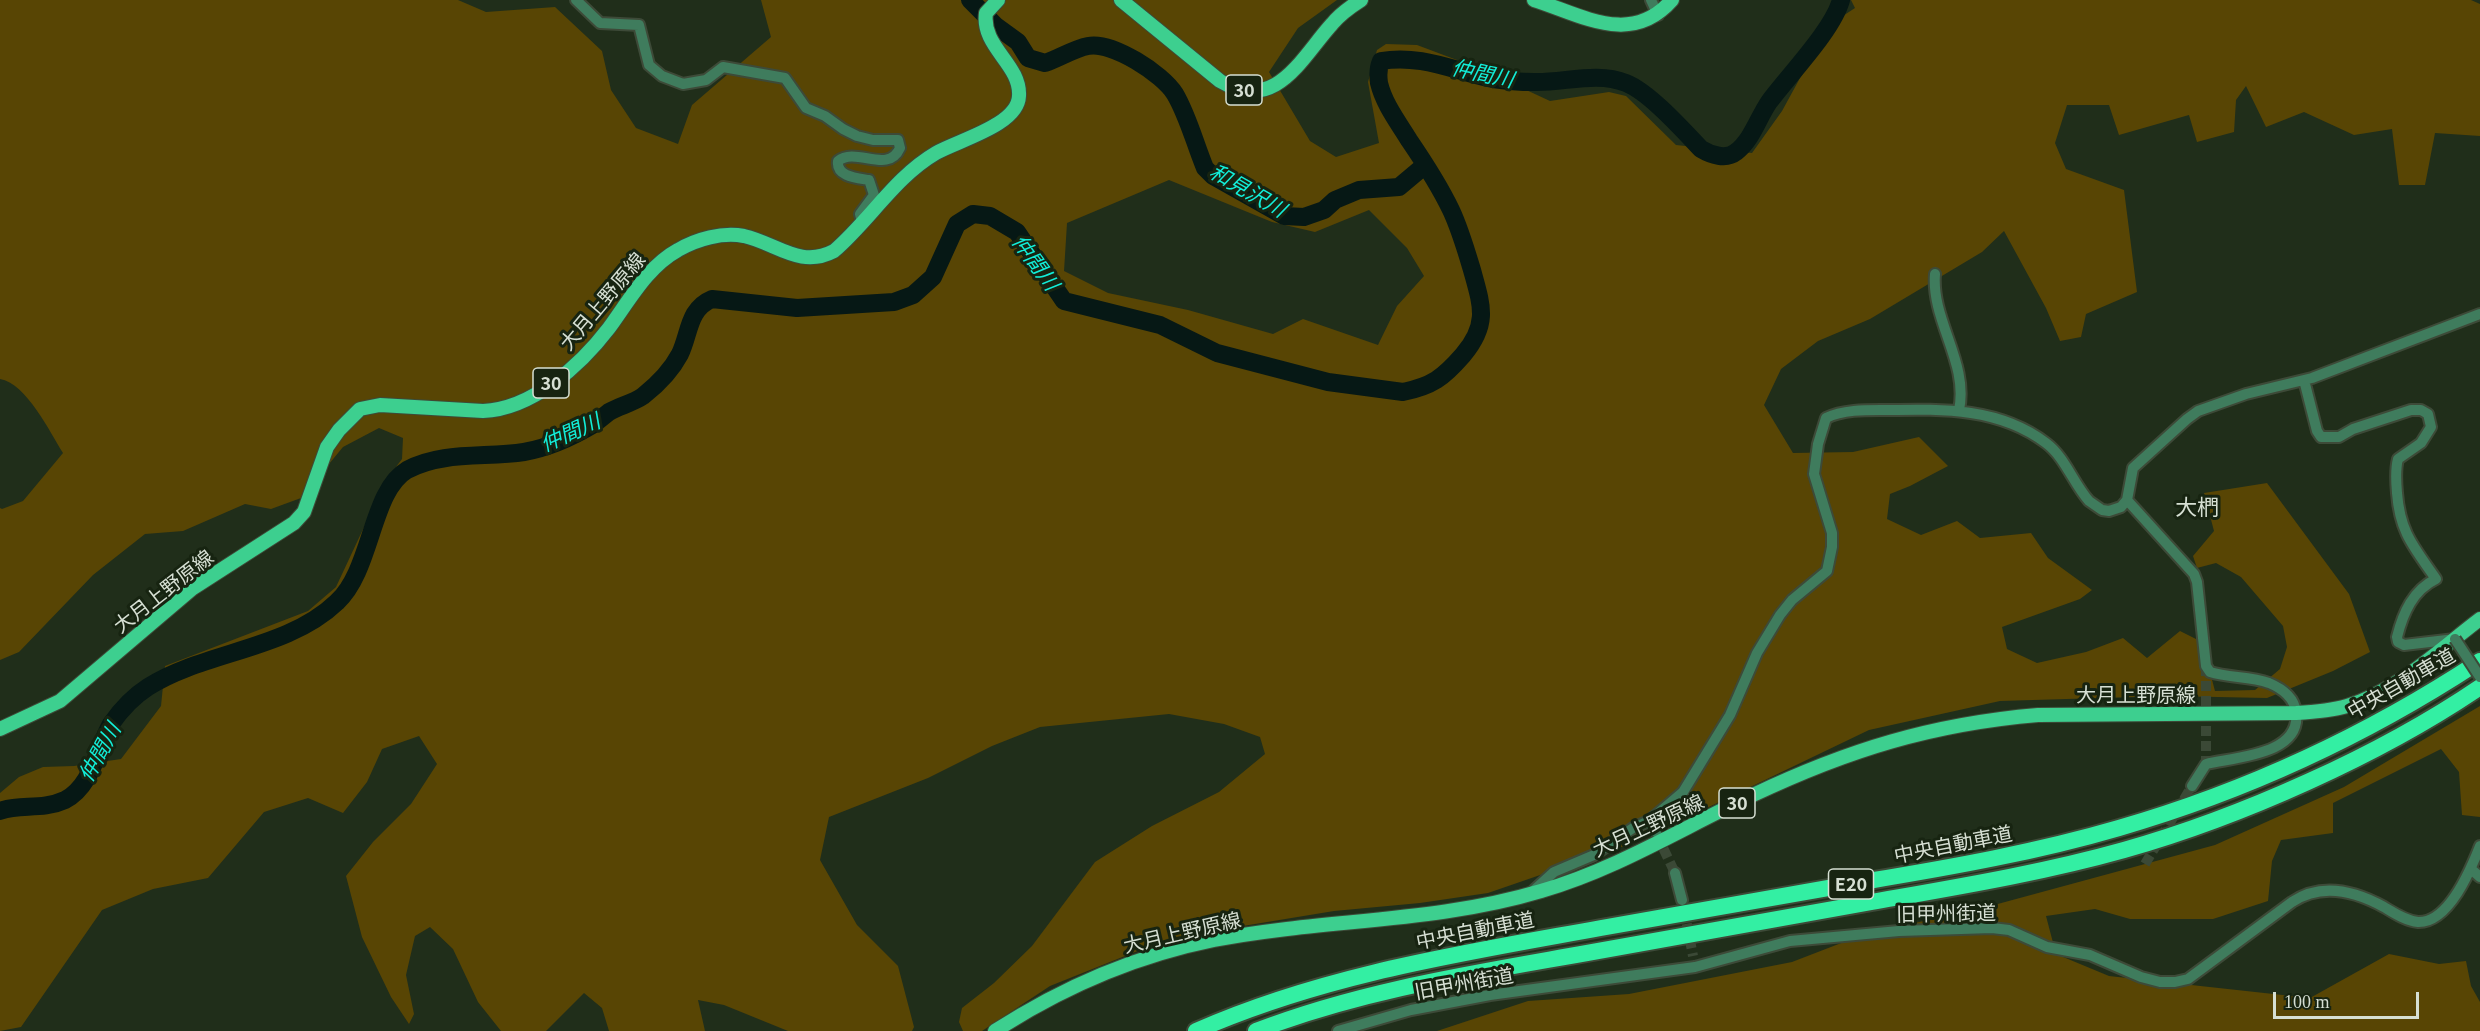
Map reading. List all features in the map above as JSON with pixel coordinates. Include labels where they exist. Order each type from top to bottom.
[{"type":"highway","name":"中央自動車道","points":[[1196,1031],[1306,991],[1404,965],[1944,868],[2062,843],[2119,828],[2228,791],[2289,766],[2399,711],[2480,661]]},
{"type":"highway","name":"E20","points":[[1256,1031],[1317,1010],[1419,984],[1956,887],[2066,865],[2126,849],[2237,811],[2304,782],[2405,732],[2480,687]]},
{"type":"main road","name":"30","points":[[1121,0],[1220,81],[1232,87],[1250,90],[1272,87],[1287,77],[1333,22],[1361,0]]},
{"type":"main road","points":[[1533,0],[1613,25],[1642,23],[1658,15],[1672,0]]},
{"type":"main road","name":"大月上野原線","points":[[0,729],[60,700],[193,588],[294,523],[304,512],[327,447],[339,430],[360,409],[380,405],[483,411],[512,406],[545,387],[582,358],[608,330],[648,274],[665,258],[679,249],[711,237],[732,235],[754,239],[793,256],[825,256],[834,251],[919,165],[956,142],[1000,123],[1017,107],[1019,91],[1017,79],[990,39],[986,29],[986,18],[994,4]]},
{"type":"main road","name":"大月上野原線","points":[[995,1031],[1032,1008],[1084,981],[1124,965],[1179,948],[1239,936],[1470,909],[1530,894],[1595,872],[1655,846],[1751,796],[1830,761],[1877,744],[1935,729],[2000,718],[2058,714],[2296,713],[2332,710],[2365,699],[2393,685],[2480,619]]},
{"type":"street","points":[[576,0],[600,23],[639,25],[649,65],[662,76],[683,84],[706,80],[723,67],[785,78],[806,108],[825,116],[843,129],[873,140],[893,138],[898,140],[900,148],[891,159],[848,156],[838,161],[837,166],[841,172],[848,176],[868,180],[874,195],[860,214],[862,222]]},
{"type":"street","points":[[1651,0],[1658,15]]},
{"type":"street","points":[[1935,274],[1934,291],[1959,374],[1962,397],[1959,410]]},
{"type":"street","points":[[1530,894],[1554,872],[1594,855],[1633,828],[1649,821],[1683,792],[1730,715],[1757,653],[1780,615],[1792,600],[1827,571],[1832,547],[1832,533],[1814,474],[1818,444],[1826,418],[1833,414],[1867,410],[1959,410],[1990,416],[2021,426],[2047,443],[2059,455],[2084,496],[2096,507],[2109,511],[2116,510],[2127,500],[2133,468],[2192,415],[2246,394],[2304,380],[2480,315]]},
{"type":"street","points":[[2304,380],[2317,431],[2321,437],[2327,439],[2339,437],[2353,429],[2411,410],[2421,410],[2430,418],[2431,427],[2425,439],[2398,459],[2397,488],[2398,513],[2406,535],[2436,579],[2421,587],[2408,604],[2397,637],[2398,642],[2404,645],[2455,639],[2480,677]]},
{"type":"street","points":[[2127,500],[2194,574],[2197,582],[2206,666],[2210,672],[2258,680],[2277,687],[2290,698],[2296,713],[2294,731],[2275,748],[2206,764],[2192,786]]},
{"type":"street","points":[[1649,821],[1656,832]]},
{"type":"street","name":"旧甲州街道","points":[[1338,1031],[1411,1010],[1490,994],[1694,962],[1790,941],[1899,931],[1992,928],[2009,930],[2047,947],[2090,955],[2160,982],[2175,982],[2188,979],[2211,964],[2303,894],[2334,889],[2374,902],[2410,920],[2425,921],[2450,904],[2471,869],[2480,846]]},
{"type":"street","points":[[2471,869],[2480,877]]},
{"type":"street","points":[[1675,873],[1682,900]]},
{"type":"shaded area","points":[[0,0],[458,0],[486,12],[555,7],[602,51],[611,90],[636,128],[678,144],[692,105],[771,37],[761,0],[1337,0],[1298,28],[1269,72],[1310,141],[1336,157],[1379,143],[1368,82],[1377,50],[1386,44],[1417,45],[1481,69],[1550,101],[1609,92],[1626,96],[1676,145],[1752,153],[1782,111],[1829,25],[1855,8],[1851,0],[2471,0],[2480,4],[2480,136],[2435,133],[2425,185],[2399,185],[2392,129],[2354,135],[2304,112],[2266,127],[2246,86],[2236,100],[2234,132],[2197,142],[2189,115],[2119,135],[2109,105],[2067,105],[2055,143],[2066,169],[2124,190],[2137,292],[2086,314],[2081,337],[2060,341],[2046,308],[2004,231],[1982,252],[1870,319],[1818,341],[1781,369],[1764,405],[1793,453],[1853,452],[1919,437],[1948,466],[1890,494],[1887,519],[1921,535],[1957,521],[1980,538],[2031,533],[2048,558],[2092,590],[2080,599],[2002,627],[2007,649],[2037,663],[2086,652],[2123,638],[2147,658],[2180,631],[2202,642],[2215,691],[2255,690],[2280,669],[2287,647],[2283,626],[2241,577],[2216,563],[2197,568],[2193,556],[2214,531],[2204,493],[2267,483],[2349,594],[2370,652],[2333,671],[2267,698],[2167,696],[2000,701],[1869,730],[1636,842],[1488,893],[1420,903],[1334,911],[1170,938],[1050,986],[982,1031],[963,1031],[959,1022],[962,1008],[994,983],[1032,946],[1095,862],[1152,826],[1219,792],[1265,754],[1260,737],[1224,724],[1169,714],[1040,727],[992,746],[928,778],[829,817],[820,860],[857,925],[898,966],[914,1027],[912,1031],[788,1031],[724,1005],[698,1000],[705,1031],[609,1031],[602,1008],[584,993],[546,1031],[501,1031],[478,1002],[453,949],[430,927],[415,936],[406,975],[414,1014],[409,1024],[391,997],[362,937],[346,876],[373,842],[411,804],[437,764],[419,736],[382,749],[367,782],[343,813],[308,798],[264,812],[208,878],[153,889],[102,910],[21,1027],[0,1031],[0,793],[19,777],[43,767],[74,766],[121,759],[161,706],[165,666],[308,611],[336,587],[386,480],[402,459],[403,438],[379,428],[343,447],[301,498],[271,509],[245,504],[183,531],[145,534],[93,575],[19,652],[0,660],[0,508],[23,501],[63,453],[28,399],[10,382],[0,379]],"holes":[[[1169,180],[1272,222],[1315,232],[1369,210],[1407,248],[1424,276],[1397,306],[1378,345],[1303,319],[1273,334],[1188,310],[1108,293],[1064,271],[1067,223]]]},
{"type":"shaded area","points":[[2480,706],[2480,817],[2462,815],[2459,772],[2441,749],[2333,803],[2333,833],[2281,840],[2272,861],[2268,901],[2213,919],[2130,919],[2095,909],[2046,916],[2056,954],[2109,976],[2310,998],[2389,954],[2439,964],[2466,961],[2471,986],[2480,1002],[2480,1031],[1437,1031],[1528,1001],[1629,994],[1792,962],[1862,935],[1994,905],[2215,845],[2344,787]]},
{"type":"waterway","name":"和見沢川","points":[[970,0],[996,26],[1018,42],[1028,58],[1045,63],[1082,47],[1098,46],[1123,54],[1149,69],[1160,77],[1175,94],[1188,121],[1205,168],[1213,176],[1284,216],[1304,217],[1324,210],[1335,200],[1359,190],[1399,187],[1424,166]]},
{"type":"waterway","name":"仲間川","points":[[0,811],[15,807],[48,805],[65,800],[74,794],[88,776],[111,724],[128,704],[148,687],[195,665],[294,630],[317,618],[337,602],[349,588],[358,571],[386,495],[395,480],[407,470],[435,460],[509,454],[542,448],[594,424],[609,412],[643,396],[658,382],[680,354],[694,315],[704,303],[712,299],[797,308],[894,302],[913,295],[933,277],[957,224],[973,214],[990,216],[1017,232],[1064,301],[1160,325],[1217,353],[1328,382],[1403,392],[1429,384],[1449,370],[1471,344],[1480,324],[1480,305],[1476,283],[1451,210],[1381,91],[1379,80],[1381,61],[1396,59],[1424,62],[1493,79],[1514,81],[1545,82],[1604,78],[1626,83],[1645,94],[1701,149],[1714,155],[1728,156],[1742,147],[1751,135],[1769,102],[1829,25],[1841,0]]},
{"type":"tunnel","points":[[2206,666],[2206,764]]},
{"type":"tunnel","points":[[2145,864],[2192,786]]},
{"type":"tunnel","points":[[1657,835],[1675,873]]},
{"type":"tunnel","points":[[1684,909],[1693,956]]},
{"type":"district","name":"大椚","points":[[2197,507]]}]
